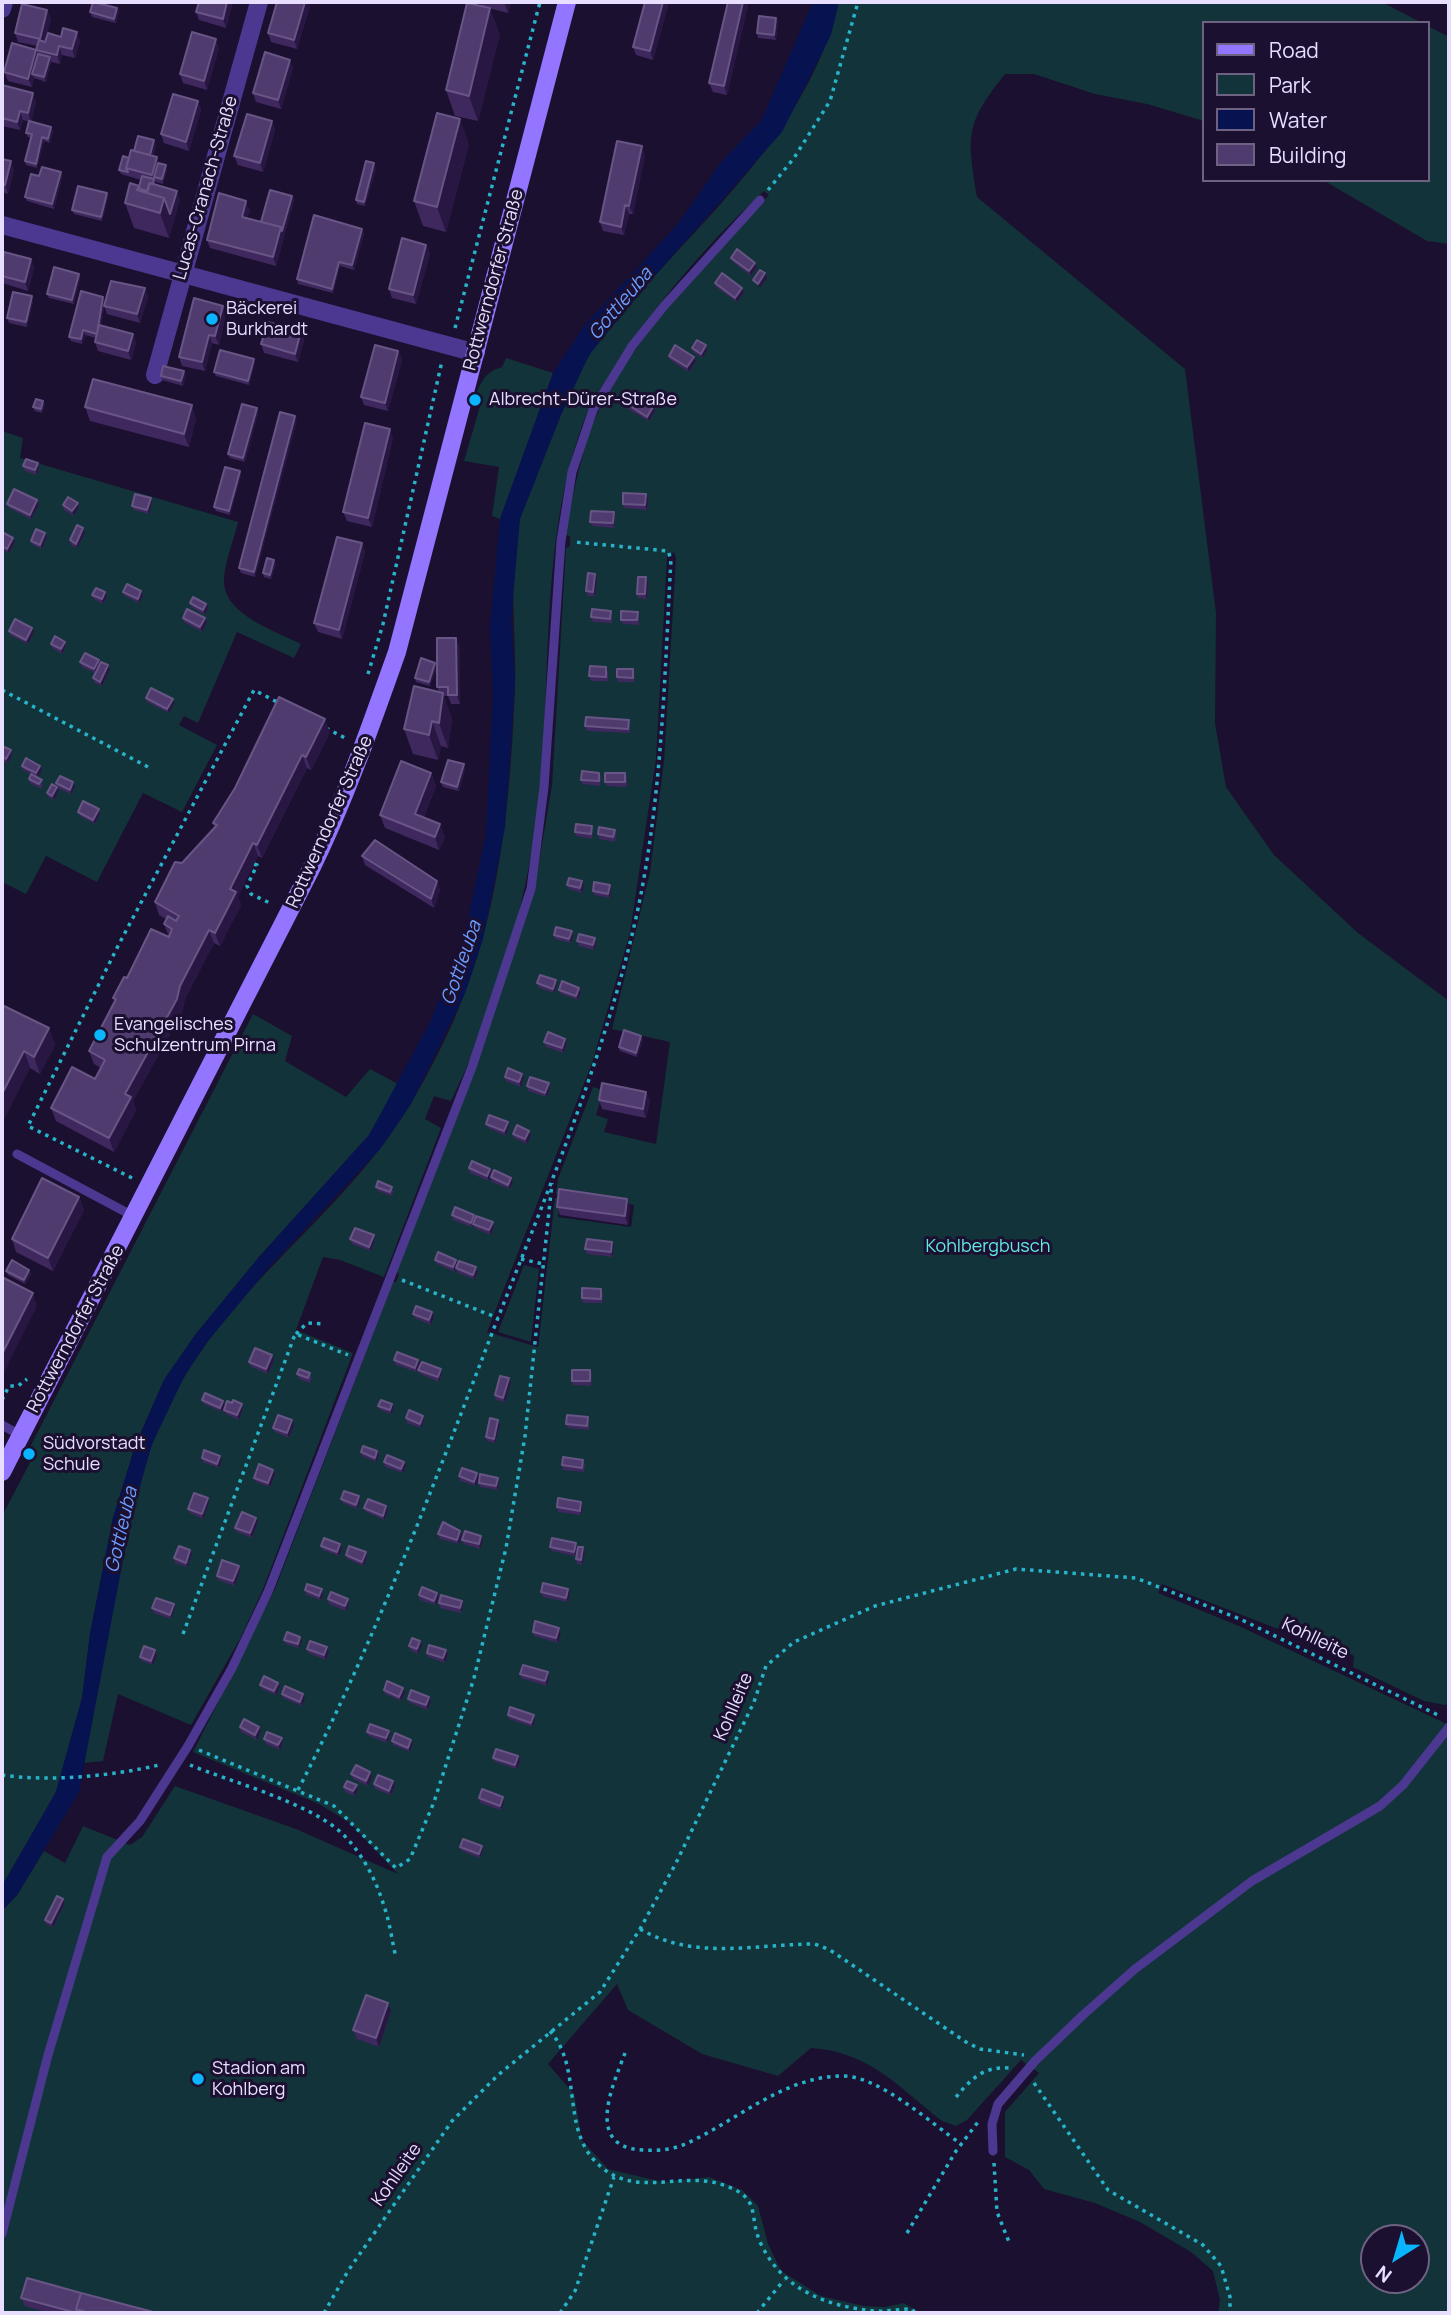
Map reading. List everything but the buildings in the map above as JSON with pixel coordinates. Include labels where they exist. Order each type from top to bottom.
[{"type":"main road","name":"Rottwerndorfer Straße","points":[[2,1472],[312,867],[342,804],[371,732],[397,652],[567,2]]},
{"type":"street","points":[[2,9],[4,2]]},
{"type":"street","name":"Lucas-Cranach-Straße","points":[[155,375],[259,2]]},
{"type":"street","points":[[2,225],[476,353]]},
{"type":"lane","points":[[2,2234],[48,2055],[107,1857],[140,1821],[188,1746],[232,1668],[268,1592],[472,1067],[531,888],[544,787],[561,541],[572,472],[593,410],[632,346],[664,306],[760,200]]},
{"type":"lane","points":[[17,1154],[135,1217]]},
{"type":"lane","points":[[2,1425],[20,1435]]},
{"type":"lane","points":[[993,2151],[992,2124],[998,2104],[1035,2061],[1135,1969],[1192,1924],[1275,1867],[1380,1806],[1403,1785],[1449,1727]]},
{"type":"path","points":[[760,200],[794,158],[830,101],[858,2]]},
{"type":"path","points":[[298,1790],[325,1738],[406,1556],[596,1066],[632,933],[659,760],[671,559],[668,551],[654,548],[561,541]]},
{"type":"path","points":[[365,686],[370,664]]},
{"type":"path","points":[[2,690],[150,768]]},
{"type":"path","points":[[132,1178],[28,1126],[119,944],[254,690],[288,708]]},
{"type":"path","points":[[322,726],[345,738]]},
{"type":"path","points":[[341,749],[350,728]]},
{"type":"path","points":[[254,864],[257,865],[247,886],[251,894],[272,904]]},
{"type":"path","points":[[266,916],[278,892]]},
{"type":"path","points":[[117,1208],[138,1167]]},
{"type":"path","points":[[188,1746],[334,1806],[396,1868],[410,1859],[434,1802],[474,1678],[506,1548],[526,1436],[553,1178]]},
{"type":"path","points":[[521,1259],[543,1264]]},
{"type":"path","points":[[390,1276],[498,1318]]},
{"type":"path","points":[[183,1634],[263,1414],[296,1334],[307,1323],[325,1324]]},
{"type":"path","points":[[296,1334],[357,1359]]},
{"type":"path","points":[[2,1400],[9,1386],[26,1381],[32,1372]]},
{"type":"path","name":"Kohlleite","points":[[324,2313],[348,2271],[452,2121],[498,2075],[600,1992],[640,1929],[754,1702],[766,1666],[794,1642],[844,1618],[1016,1569],[1136,1578],[1240,1619],[1449,1720]]},
{"type":"path","points":[[2,1776],[25,1778],[107,1774],[178,1761],[315,1815],[338,1830],[358,1852],[385,1906],[396,1958]]},
{"type":"path","points":[[640,1929],[659,1940],[693,1948],[814,1944],[830,1951],[966,2042],[980,2049],[1020,2053],[1035,2061]]},
{"type":"path","points":[[550,2031],[559,2041],[569,2071],[582,2144],[594,2161],[614,2176],[651,2184],[698,2180],[719,2184],[738,2192],[755,2210],[760,2241],[785,2279],[817,2298],[835,2304],[876,2311],[912,2309],[915,2313]]},
{"type":"path","points":[[625,2053],[608,2098],[606,2122],[613,2138],[630,2150],[660,2151],[683,2145],[769,2097],[810,2080],[843,2076],[866,2079],[961,2144]]},
{"type":"path","points":[[956,2097],[975,2075],[993,2067],[1009,2067],[1024,2073],[1040,2089],[1108,2190],[1203,2245],[1221,2266],[1230,2297],[1230,2313]]},
{"type":"path","points":[[907,2233],[974,2126]]},
{"type":"path","points":[[993,2151],[997,2211],[1009,2242]]},
{"type":"path","points":[[560,2313],[575,2291],[614,2176]]},
{"type":"path","points":[[757,2313],[785,2279]]},
{"type":"green space","name":"Kohlbergbusch","points":[[839,2],[1382,2],[1418,21],[1202,21],[1202,120],[1147,104],[1095,94],[1034,74],[1005,74],[982,106],[972,131],[971,144],[977,197],[1185,369],[1216,613],[1215,723],[1226,787],[1274,855],[1358,933],[1449,1001],[1449,1703],[1445,1705],[1424,1701],[1353,1667],[1354,1656],[1282,1619],[1278,1629],[1162,1584],[1158,1593],[1239,1626],[1449,1725],[1449,2313],[1218,2313],[1220,2300],[1213,2271],[1191,2252],[1140,2222],[1095,2203],[1044,2189],[1029,2170],[1005,2157],[1005,2112],[1039,2073],[1021,2060],[967,2120],[956,2126],[942,2121],[882,2073],[850,2056],[811,2048],[778,2076],[702,2054],[628,2010],[617,1984],[548,2064],[574,2094],[582,2140],[608,2169],[663,2182],[709,2177],[742,2190],[758,2206],[768,2244],[781,2271],[821,2296],[864,2306],[885,2307],[904,2303],[920,2313],[2,2313],[2,1911],[17,1895],[44,1851],[65,1863],[83,1826],[130,1845],[142,1837],[175,1786],[296,1829],[398,1874],[349,1822],[319,1804],[193,1752],[275,1589],[393,1282],[396,1282],[399,1274],[396,1272],[535,886],[552,785],[566,548],[570,546],[570,537],[565,534],[587,440],[599,410],[634,351],[676,297],[769,195],[764,191],[722,232],[663,300],[628,347],[587,413],[572,458],[555,551],[540,788],[528,869],[509,949],[483,1027],[451,1101],[434,1096],[425,1119],[441,1128],[384,1277],[340,1260],[323,1257],[296,1330],[353,1353],[263,1589],[241,1637],[191,1725],[118,1694],[103,1761],[84,1763],[119,1561],[146,1462],[164,1415],[188,1371],[209,1340],[256,1283],[334,1203],[382,1146],[429,1071],[466,990],[488,916],[507,802],[515,687],[513,603],[516,540],[535,475],[581,371],[590,354],[619,316],[725,199],[794,108],[828,39]],"holes":[[[674,552],[676,558],[664,761],[650,872],[612,1029],[670,1042],[656,1144],[604,1132],[608,1119],[596,1115],[602,1096],[600,1089],[593,1087],[558,1179],[556,1194],[634,1205],[631,1227],[558,1217],[560,1198],[555,1198],[538,1347],[487,1332],[592,1063],[630,933],[656,759],[667,557]]]},
{"type":"green space","points":[[1430,27],[1449,37],[1449,244],[1427,241],[1326,182],[1430,182]]},
{"type":"green space","points":[[506,358],[553,373],[500,519],[492,516],[499,467],[464,461],[483,396],[476,393],[492,371],[502,367]]},
{"type":"green space","points":[[2,431],[23,438],[20,458],[238,522],[226,567],[226,593],[242,612],[253,620],[301,644],[294,658],[237,632],[198,723],[184,716],[179,725],[217,745],[182,812],[143,793],[97,882],[46,856],[26,894],[2,882]]},
{"type":"green space","points":[[253,1014],[292,1036],[285,1061],[346,1097],[370,1069],[398,1084],[369,1135],[259,1257],[195,1335],[164,1380],[135,1446],[113,1518],[90,1634],[82,1698],[56,1792],[2,1886],[2,1516],[35,1453],[29,1449]]},
{"type":"green space","points":[[524,1265],[539,1269],[531,1342],[498,1332]]},
{"type":"water","name":"Gottleuba","points":[[813,2],[839,2],[831,35],[782,132],[644,288],[589,355],[561,415],[520,519],[511,620],[515,682],[505,827],[483,939],[465,993],[411,1104],[381,1148],[272,1264],[208,1341],[185,1375],[152,1444],[131,1518],[79,1792],[17,1895],[2,1911],[2,1886],[56,1792],[82,1698],[90,1634],[113,1518],[135,1446],[164,1380],[195,1335],[259,1257],[369,1135],[431,1020],[464,939],[486,834],[493,694],[490,627],[500,519],[553,373],[584,326],[677,225],[722,161],[761,121]]},
{"type":"place","name":"Bäckerei Burkhardt","points":[[212,319]]},
{"type":"place","name":"Albrecht-Dürer-Straße","points":[[475,400]]},
{"type":"place","name":"Evangelisches Schulzentrum Pirna","points":[[100,1035]]},
{"type":"place","name":"Südvorstadt Schule","points":[[29,1454]]},
{"type":"place","name":"Stadion am Kohlberg","points":[[198,2079]]}]
